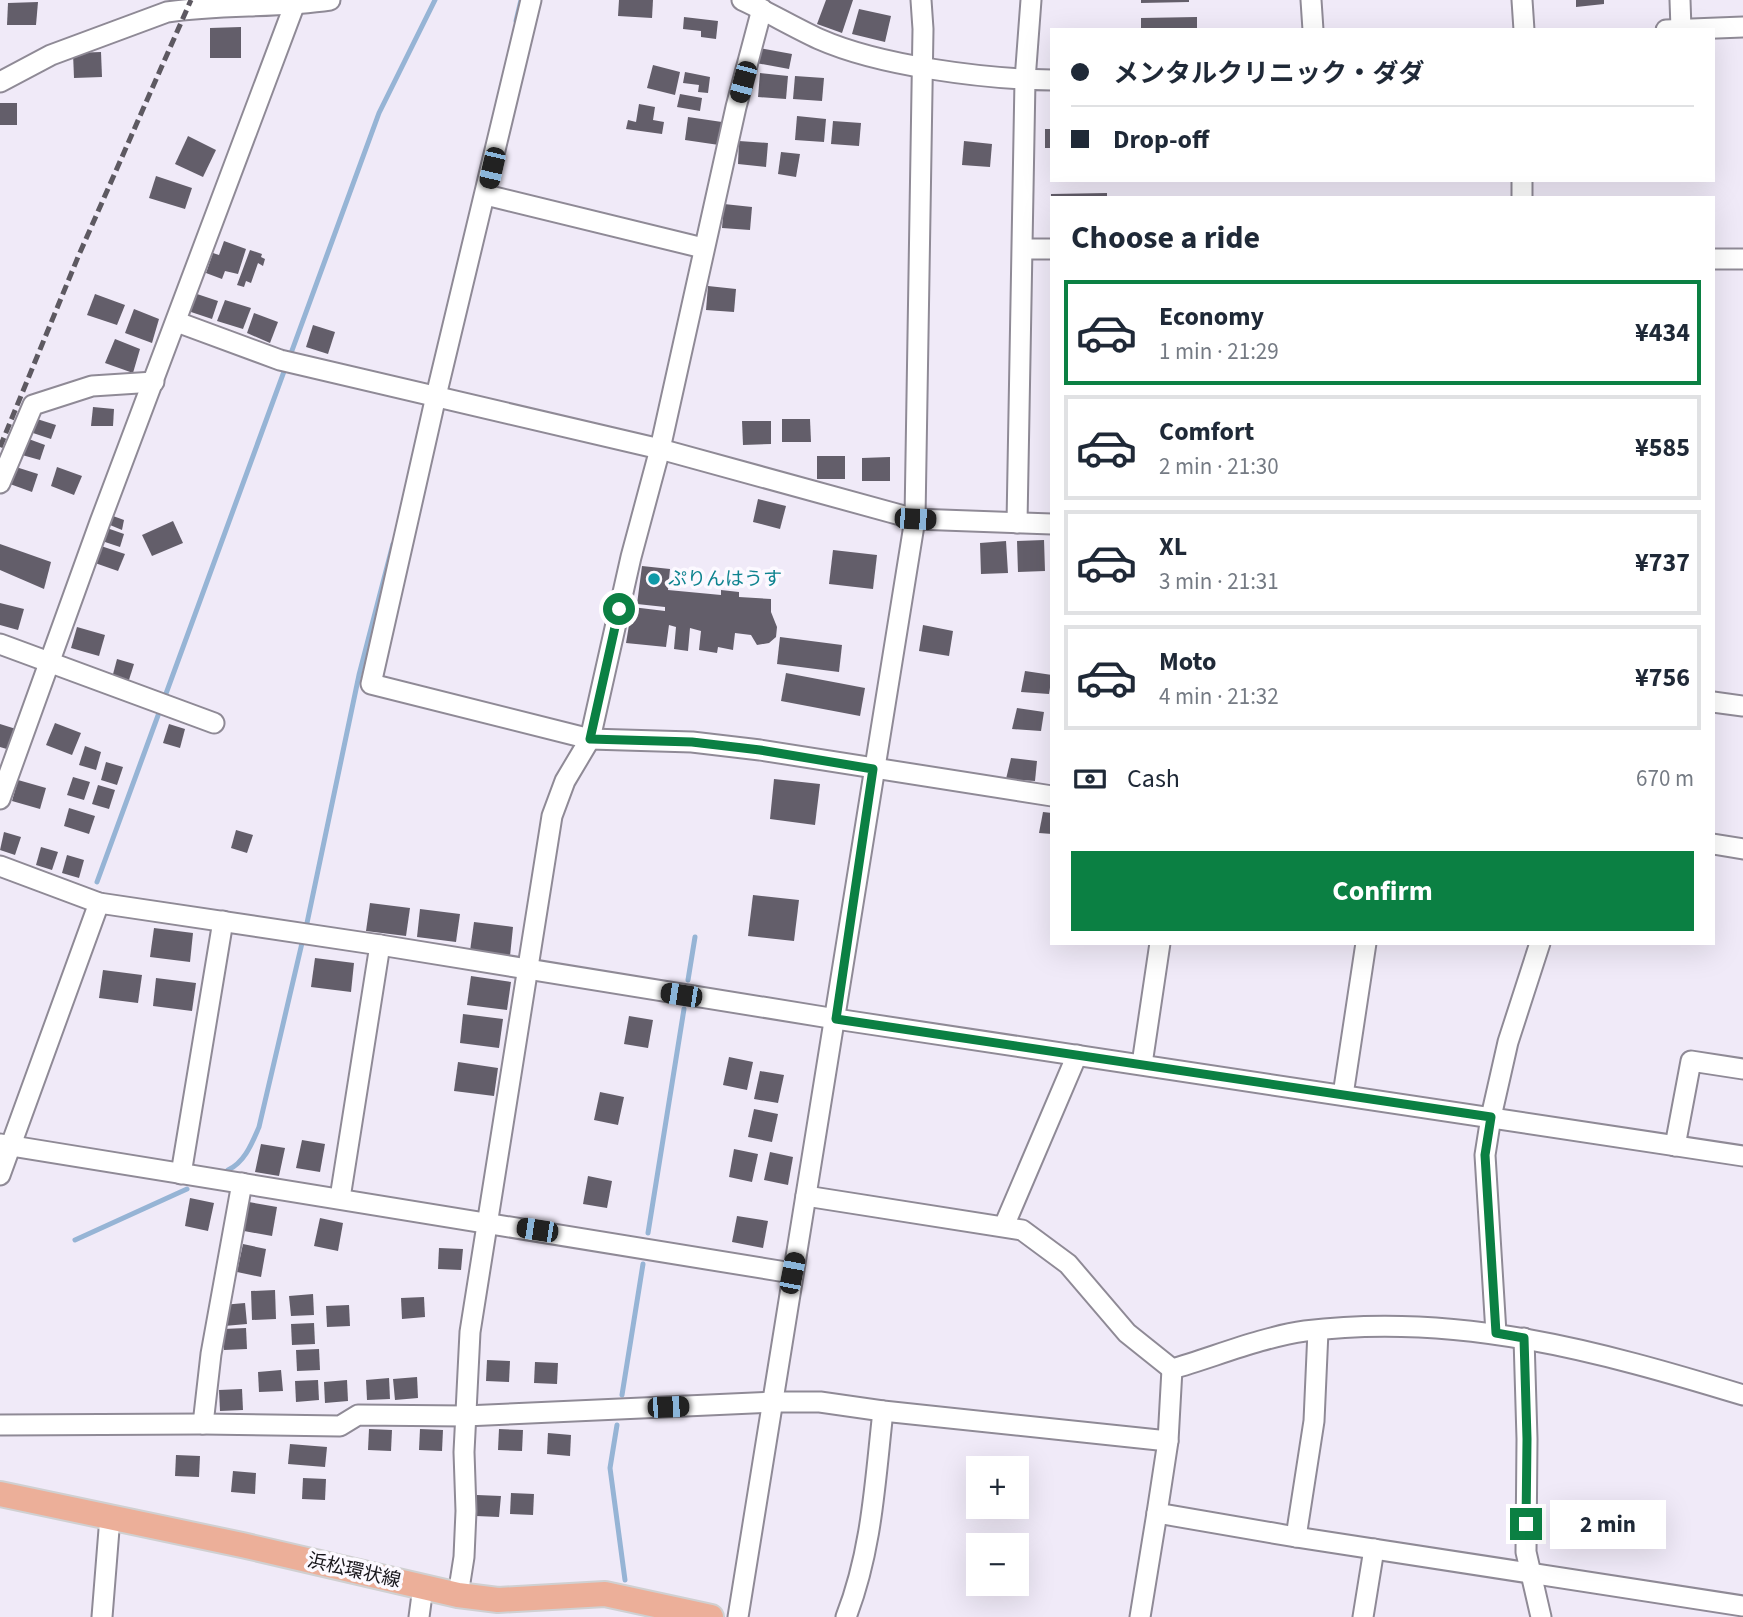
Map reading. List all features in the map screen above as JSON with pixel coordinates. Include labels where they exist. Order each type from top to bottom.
[{"type":"main road","name":"浜松環状線","points":[[0,1494],[458,1595],[498,1600],[605,1594],[711,1617]]},
{"type":"street","points":[[0,82],[51,55],[170,6],[187,9],[294,6],[330,0]]},
{"type":"street","points":[[531,0],[436,396],[371,684],[590,739],[692,742],[760,750],[1050,796]]},
{"type":"street","points":[[742,0],[821,39],[872,56],[922,67],[1026,80],[1050,80]]},
{"type":"street","points":[[738,1617],[915,519],[921,0]]},
{"type":"street","points":[[1017,523],[1026,80],[1031,0]]},
{"type":"street","points":[[1311,0],[1313,28]]},
{"type":"street","points":[[1522,0],[1524,28]]},
{"type":"street","points":[[1673,28],[1681,0]]},
{"type":"street","points":[[0,799],[5,772],[51,661],[100,522],[294,6]]},
{"type":"street","points":[[458,1595],[464,1557],[464,1452],[470,1332],[552,816],[565,781],[590,739],[631,557],[660,449],[736,107],[762,9]]},
{"type":"street","points":[[1708,28],[1743,27]]},
{"type":"street","points":[[486,195],[703,248]]},
{"type":"street","points":[[1023,249],[1050,249]]},
{"type":"street","points":[[1715,259],[1743,259]]},
{"type":"street","points":[[177,322],[286,362],[660,449],[915,519],[1050,524]]},
{"type":"street","points":[[0,482],[33,405],[92,386],[154,382]]},
{"type":"street","points":[[0,644],[214,723]]},
{"type":"street","points":[[1715,702],[1743,706]]},
{"type":"street","points":[[1715,844],[1743,849]]},
{"type":"street","points":[[0,866],[99,903],[380,945],[836,1019],[1743,1156]]},
{"type":"street","points":[[0,1175],[5,1146],[99,903]]},
{"type":"street","points":[[181,1174],[223,921]]},
{"type":"street","points":[[341,1198],[380,945]]},
{"type":"street","points":[[1142,1065],[1160,945]]},
{"type":"street","points":[[1343,1094],[1366,945]]},
{"type":"street","points":[[1496,1333],[1485,1155],[1508,1041],[1539,945]]},
{"type":"street","points":[[1004,1226],[1077,1055]]},
{"type":"street","points":[[1675,1146],[1691,1061],[1743,1069]]},
{"type":"street","points":[[5,1146],[341,1198],[792,1273]]},
{"type":"street","points":[[203,1424],[211,1354],[242,1184]]},
{"type":"street","points":[[806,1196],[1022,1230],[1068,1264],[1126,1333],[1172,1369]]},
{"type":"street","points":[[1172,1369],[1303,1332],[1426,1328],[1496,1333],[1524,1338],[1639,1363],[1743,1395]]},
{"type":"street","points":[[1296,1537],[1314,1421],[1318,1331]]},
{"type":"street","points":[[1524,1338],[1526,1552],[1541,1617]]},
{"type":"street","points":[[1140,1617],[1168,1441],[1172,1369]]},
{"type":"street","points":[[0,1425],[340,1426],[358,1415],[465,1416],[820,1402],[1168,1441]]},
{"type":"street","points":[[846,1617],[870,1534],[883,1411]]},
{"type":"street","points":[[1157,1513],[1296,1537],[1743,1605],[1741,1617]]},
{"type":"street","points":[[102,1617],[110,1517]]},
{"type":"street","points":[[1363,1617],[1374,1549]]},
{"type":"street","points":[[419,1617],[423,1587]]},
{"type":"building","points":[[619,0],[653,0],[652,18],[618,16]]},
{"type":"building","points":[[826,0],[853,0],[842,33],[817,24]]},
{"type":"building","points":[[1141,0],[1189,0],[1189,2],[1141,3]]},
{"type":"building","points":[[1576,0],[1604,0],[1604,4],[1576,7]]},
{"type":"building","points":[[38,2],[36,25],[7,25],[8,3]]},
{"type":"building","points":[[859,9],[891,16],[885,42],[852,34]]},
{"type":"building","points":[[684,17],[718,21],[716,39],[701,37],[701,31],[683,29]]},
{"type":"building","points":[[1197,17],[1197,28],[1141,28],[1141,18]]},
{"type":"building","points":[[241,27],[241,58],[210,58],[210,28]]},
{"type":"building","points":[[759,48],[792,54],[789,69],[756,63]]},
{"type":"building","points":[[101,52],[102,77],[74,78],[73,53]]},
{"type":"building","points":[[653,65],[680,72],[675,95],[647,88]]},
{"type":"building","points":[[685,72],[710,77],[708,93],[698,92],[699,85],[683,83]]},
{"type":"building","points":[[760,73],[788,76],[786,99],[758,97]]},
{"type":"building","points":[[795,76],[824,78],[822,101],[793,99]]},
{"type":"building","points":[[680,94],[702,98],[700,111],[677,107]]},
{"type":"building","points":[[0,103],[17,103],[17,125],[0,125]]},
{"type":"building","points":[[639,104],[655,107],[653,120],[664,122],[662,134],[626,129],[628,120],[636,122]]},
{"type":"building","points":[[797,116],[826,119],[824,142],[795,140]]},
{"type":"building","points":[[688,117],[722,122],[719,145],[685,140]]},
{"type":"building","points":[[833,121],[861,123],[859,146],[831,144]]},
{"type":"building","points":[[1045,129],[1050,129],[1050,148],[1045,148]]},
{"type":"building","points":[[188,136],[216,150],[203,177],[175,164]]},
{"type":"building","points":[[739,141],[768,143],[766,167],[738,164]]},
{"type":"building","points":[[964,141],[992,144],[990,167],[962,165]]},
{"type":"building","points":[[781,152],[800,154],[796,177],[778,174]]},
{"type":"building","points":[[156,176],[192,188],[185,209],[149,198]]},
{"type":"building","points":[[1107,193],[1107,196],[1051,196]]},
{"type":"building","points":[[724,204],[752,207],[750,230],[722,228]]},
{"type":"building","points":[[224,241],[246,249],[238,274],[225,271],[222,279],[206,273],[213,253],[219,255]]},
{"type":"building","points":[[250,250],[262,254],[261,257],[265,259],[263,266],[258,263],[251,283],[246,281],[244,287],[237,285]]},
{"type":"building","points":[[708,286],[736,289],[734,312],[706,310]]},
{"type":"building","points":[[194,293],[218,301],[212,319],[188,311]]},
{"type":"building","points":[[95,294],[125,305],[117,325],[87,315]]},
{"type":"building","points":[[225,300],[251,308],[243,329],[217,321]]},
{"type":"building","points":[[134,309],[159,319],[152,343],[125,333]]},
{"type":"building","points":[[254,313],[278,322],[270,343],[247,333]]},
{"type":"building","points":[[313,325],[335,332],[328,354],[306,347]]},
{"type":"building","points":[[115,339],[140,349],[133,373],[105,363]]},
{"type":"building","points":[[93,407],[114,409],[113,426],[91,426]]},
{"type":"building","points":[[37,419],[56,425],[51,439],[33,433]]},
{"type":"building","points":[[782,419],[810,419],[811,442],[782,442]]},
{"type":"building","points":[[742,421],[771,421],[771,444],[743,445]]},
{"type":"building","points":[[26,438],[45,445],[40,460],[22,455]]},
{"type":"building","points":[[817,456],[845,456],[845,479],[817,479]]},
{"type":"building","points":[[890,457],[890,481],[862,481],[862,458]]},
{"type":"building","points":[[16,467],[38,474],[32,492],[10,484]]},
{"type":"building","points":[[57,467],[82,476],[74,495],[51,486]]},
{"type":"building","points":[[758,499],[786,506],[780,529],[753,522]]},
{"type":"building","points":[[113,516],[124,520],[122,530],[110,525]]},
{"type":"building","points":[[173,521],[183,543],[152,556],[142,535]]},
{"type":"building","points":[[107,528],[124,534],[120,547],[102,541]]},
{"type":"building","points":[[1044,540],[1045,571],[1018,572],[1017,541]]},
{"type":"building","points":[[1006,541],[1008,573],[981,574],[980,543]]},
{"type":"building","points":[[0,544],[51,562],[44,589],[0,570]]},
{"type":"building","points":[[101,546],[125,554],[118,571],[95,563]]},
{"type":"building","points":[[833,550],[877,555],[873,589],[829,584]]},
{"type":"building","points":[[642,566],[670,569],[668,590],[721,595],[721,590],[739,592],[739,597],[771,599],[771,612],[777,627],[776,637],[769,643],[757,645],[751,635],[735,633],[733,650],[718,647],[717,653],[699,650],[701,631],[690,628],[688,651],[674,649],[676,627],[669,625],[666,647],[626,643],[632,607],[665,611],[665,607],[637,604]]},
{"type":"building","points":[[0,603],[24,609],[18,630],[0,625]]},
{"type":"building","points":[[923,625],[953,631],[949,656],[919,651]]},
{"type":"building","points":[[77,627],[105,635],[99,656],[71,648]]},
{"type":"building","points":[[780,637],[842,645],[839,672],[777,664]]},
{"type":"building","points":[[117,659],[134,664],[128,683],[112,678]]},
{"type":"building","points":[[1025,671],[1050,675],[1049,694],[1021,692]]},
{"type":"building","points":[[786,673],[865,688],[860,716],[781,701]]},
{"type":"building","points":[[1017,708],[1044,712],[1041,731],[1012,729]]},
{"type":"building","points":[[55,723],[81,733],[72,755],[46,745]]},
{"type":"building","points":[[0,724],[16,729],[10,750],[0,747]]},
{"type":"building","points":[[169,724],[185,729],[180,748],[163,743]]},
{"type":"building","points":[[85,746],[101,752],[96,770],[79,765]]},
{"type":"building","points":[[1011,758],[1037,761],[1035,781],[1006,779]]},
{"type":"building","points":[[106,762],[123,767],[117,785],[101,780]]},
{"type":"building","points":[[73,777],[90,782],[84,800],[67,795]]},
{"type":"building","points":[[774,779],[820,784],[815,825],[770,819]]},
{"type":"building","points":[[18,780],[46,788],[40,809],[12,801]]},
{"type":"building","points":[[98,785],[115,790],[109,809],[92,804]]},
{"type":"building","points":[[69,808],[95,816],[89,834],[64,826]]},
{"type":"building","points":[[1043,812],[1050,813],[1050,834],[1039,833]]},
{"type":"building","points":[[236,830],[253,835],[247,853],[231,848]]},
{"type":"building","points":[[4,832],[21,837],[15,855],[0,850]]},
{"type":"building","points":[[41,847],[58,852],[52,870],[36,865]]},
{"type":"building","points":[[67,855],[84,860],[79,878],[62,873]]},
{"type":"building","points":[[753,895],[799,900],[794,941],[748,936]]},
{"type":"building","points":[[370,903],[410,908],[406,936],[366,931]]},
{"type":"building","points":[[420,909],[460,914],[456,942],[417,937]]},
{"type":"building","points":[[474,922],[513,927],[510,956],[470,951]]},
{"type":"building","points":[[154,928],[193,933],[190,962],[150,957]]},
{"type":"building","points":[[315,958],[354,963],[351,992],[311,987]]},
{"type":"building","points":[[103,970],[142,975],[138,1003],[99,998]]},
{"type":"building","points":[[471,976],[511,982],[507,1010],[467,1005]]},
{"type":"building","points":[[156,978],[196,983],[192,1011],[153,1006]]},
{"type":"building","points":[[463,1014],[503,1019],[499,1048],[460,1043]]},
{"type":"building","points":[[629,1016],[653,1020],[648,1048],[624,1044]]},
{"type":"building","points":[[729,1057],[753,1062],[747,1090],[723,1085]]},
{"type":"building","points":[[458,1062],[498,1068],[494,1096],[454,1091]]},
{"type":"building","points":[[760,1071],[784,1075],[778,1103],[754,1099]]},
{"type":"building","points":[[600,1092],[624,1097],[618,1125],[594,1120]]},
{"type":"building","points":[[754,1109],[778,1114],[772,1142],[748,1137]]},
{"type":"building","points":[[302,1140],[325,1144],[320,1172],[296,1168]]},
{"type":"building","points":[[261,1144],[285,1148],[279,1176],[255,1172]]},
{"type":"building","points":[[734,1149],[758,1154],[752,1182],[729,1177]]},
{"type":"building","points":[[770,1152],[793,1157],[788,1185],[764,1180]]},
{"type":"building","points":[[588,1176],[612,1181],[607,1208],[583,1204]]},
{"type":"building","points":[[190,1198],[214,1203],[208,1231],[185,1226]]},
{"type":"building","points":[[249,1202],[277,1207],[272,1236],[244,1231]]},
{"type":"building","points":[[737,1216],[768,1221],[763,1248],[732,1242]]},
{"type":"building","points":[[320,1218],[343,1223],[338,1251],[314,1246]]},
{"type":"building","points":[[243,1244],[266,1249],[261,1277],[237,1272]]},
{"type":"building","points":[[439,1248],[463,1249],[461,1270],[438,1269]]},
{"type":"building","points":[[275,1290],[276,1319],[252,1320],[251,1291]]},
{"type":"building","points":[[313,1294],[314,1315],[291,1316],[289,1296]]},
{"type":"building","points":[[424,1297],[425,1317],[402,1319],[401,1298]]},
{"type":"building","points":[[245,1303],[247,1324],[224,1326],[222,1305]]},
{"type":"building","points":[[349,1305],[350,1326],[327,1327],[326,1306]]},
{"type":"building","points":[[314,1323],[315,1344],[292,1345],[291,1324]]},
{"type":"building","points":[[246,1328],[247,1349],[224,1350],[223,1329]]},
{"type":"building","points":[[319,1349],[320,1370],[297,1371],[296,1350]]},
{"type":"building","points":[[487,1360],[510,1361],[509,1382],[486,1381]]},
{"type":"building","points":[[535,1362],[558,1363],[557,1384],[534,1383]]},
{"type":"building","points":[[281,1370],[283,1391],[259,1392],[258,1372]]},
{"type":"building","points":[[417,1377],[418,1398],[395,1400],[393,1379]]},
{"type":"building","points":[[389,1378],[390,1399],[367,1400],[366,1380]]},
{"type":"building","points":[[318,1380],[319,1400],[296,1402],[295,1381]]},
{"type":"building","points":[[347,1380],[348,1401],[325,1403],[324,1382]]},
{"type":"building","points":[[242,1389],[243,1410],[220,1411],[219,1390]]},
{"type":"building","points":[[369,1429],[392,1430],[391,1451],[368,1450]]},
{"type":"building","points":[[420,1429],[443,1430],[442,1451],[419,1450]]},
{"type":"building","points":[[499,1429],[523,1430],[522,1451],[498,1450]]},
{"type":"building","points":[[548,1433],[571,1435],[570,1456],[547,1454]]},
{"type":"building","points":[[290,1444],[327,1447],[325,1467],[288,1464]]},
{"type":"building","points":[[176,1455],[200,1456],[199,1477],[175,1476]]},
{"type":"building","points":[[233,1471],[256,1473],[255,1494],[231,1492]]},
{"type":"building","points":[[303,1478],[326,1479],[325,1500],[302,1499]]},
{"type":"building","points":[[511,1493],[534,1494],[533,1515],[510,1514]]},
{"type":"building","points":[[477,1495],[501,1496],[499,1517],[476,1516]]},
{"type":"waterway","points":[[290,356],[379,113],[435,0]]},
{"type":"waterway","points":[[516,21],[521,0]]},
{"type":"waterway","points":[[97,882],[286,366]]},
{"type":"waterway","points":[[307,923],[359,675],[393,544]]},
{"type":"waterway","points":[[688,980],[695,937]]},
{"type":"waterway","points":[[228,1170],[234,1167],[251,1146],[259,1127],[302,943]]},
{"type":"waterway","points":[[648,1233],[684,1009]]},
{"type":"waterway","points":[[75,1240],[187,1189]]},
{"type":"waterway","points":[[622,1395],[643,1264]]},
{"type":"waterway","points":[[617,1425],[610,1468],[625,1580]]},
{"type":"railway","points":[[0,447],[78,257],[191,0]]},
{"type":"place","name":"ぷりんはうす","points":[[654,579]]},
{"type":"route","points":[[619,609],[590,739],[692,742],[760,750],[873,769],[836,1019],[1491,1117],[1485,1155],[1496,1333],[1524,1338],[1526,1524]]}]
